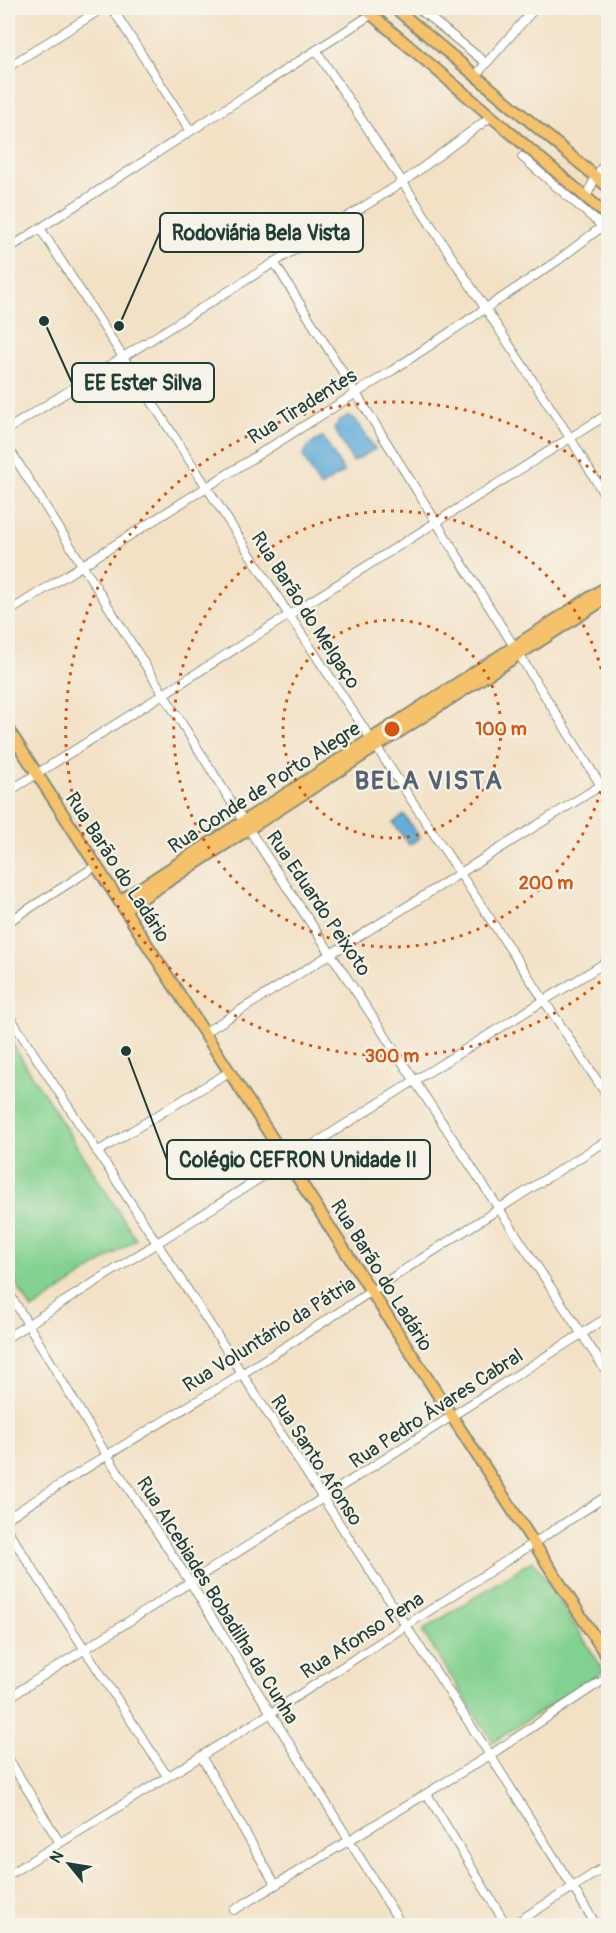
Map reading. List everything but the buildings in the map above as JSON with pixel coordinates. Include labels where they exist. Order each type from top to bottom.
[{"type":"main road","points":[[395,8],[609,187]]},
{"type":"main road","points":[[368,11],[586,197],[607,224]]},
{"type":"main road","name":"Rua Conde de Porto Alegre","points":[[122,905],[517,651],[609,586]]},
{"type":"main road","name":"Rua Conde de Porto Alegre","points":[[517,651],[609,597]]},
{"type":"main road","name":"Rua Barão do Ladário","points":[[8,729],[533,1545],[609,1658]]},
{"type":"street","points":[[8,67],[103,8]]},
{"type":"street","points":[[111,8],[190,130]]},
{"type":"street","points":[[418,8],[486,63]]},
{"type":"street","points":[[476,75],[535,8]]},
{"type":"street","points":[[8,249],[316,50],[368,11]]},
{"type":"street","points":[[316,50],[571,439],[609,501]]},
{"type":"street","points":[[8,429],[403,182],[492,116]]},
{"type":"street","points":[[522,157],[607,224]]},
{"type":"street","points":[[586,197],[596,176],[609,159]]},
{"type":"street","name":"Rua Tiradentes","points":[[8,612],[206,485],[393,370],[566,255],[607,224]]},
{"type":"street","name":"Rua Barão do Melgaço","points":[[40,228],[289,615],[609,1096]]},
{"type":"street","points":[[274,262],[436,524],[605,783],[609,797]]},
{"type":"street","points":[[8,792],[609,414]]},
{"type":"street","name":"Rua Eduardo Peixoto","points":[[8,447],[247,826],[609,1374]]},
{"type":"street","points":[[204,1033],[605,783]]},
{"type":"street","points":[[8,922],[96,866]]},
{"type":"street","points":[[8,1337],[414,1080],[609,961]]},
{"type":"street","name":"Rua Santo Afonso","points":[[8,1014],[490,1755],[597,1926]]},
{"type":"street","points":[[97,1152],[229,1072]]},
{"type":"street","name":"Rua Voluntário da Pátria","points":[[8,1518],[106,1454],[241,1374],[498,1207],[609,1140]]},
{"type":"street","name":"Rua Alcebiades Bobadilha da Cunha","points":[[8,1291],[106,1454],[190,1582],[402,1926]]},
{"type":"street","name":"Rua Pedro Ávares Cabral","points":[[8,1698],[609,1317]]},
{"type":"street","name":"Rua Afonso Pena","points":[[8,1875],[271,1713],[609,1496]]},
{"type":"street","points":[[8,1531],[166,1776]]},
{"type":"street","points":[[234,1910],[350,1842],[490,1755],[609,1677]]},
{"type":"street","points":[[201,1756],[275,1884]]},
{"type":"street","points":[[8,1758],[60,1842]]},
{"type":"street","points":[[427,1794],[509,1926],[609,1865]]},
{"type":"green space","points":[[8,1037],[136,1239],[32,1310],[8,1271]]},
{"type":"green space","points":[[533,1560],[604,1671],[493,1742],[422,1631]]},
{"type":"water","points":[[348,416],[355,419],[375,449],[353,462],[334,428],[339,421]]},
{"type":"water","points":[[323,437],[344,472],[320,487],[303,456],[309,445]]},
{"type":"water","points":[[404,815],[420,838],[409,845],[393,823]]},
{"type":"place","name":"EE Ester Silva","points":[[44,321]]},
{"type":"place","name":"Rodoviária Bela Vista","points":[[119,326]]},
{"type":"place","name":"Colégio CEFRON Unidade II","points":[[126,1051]]},
{"type":"district","name":"BELA VISTA","points":[[429,780]]}]
